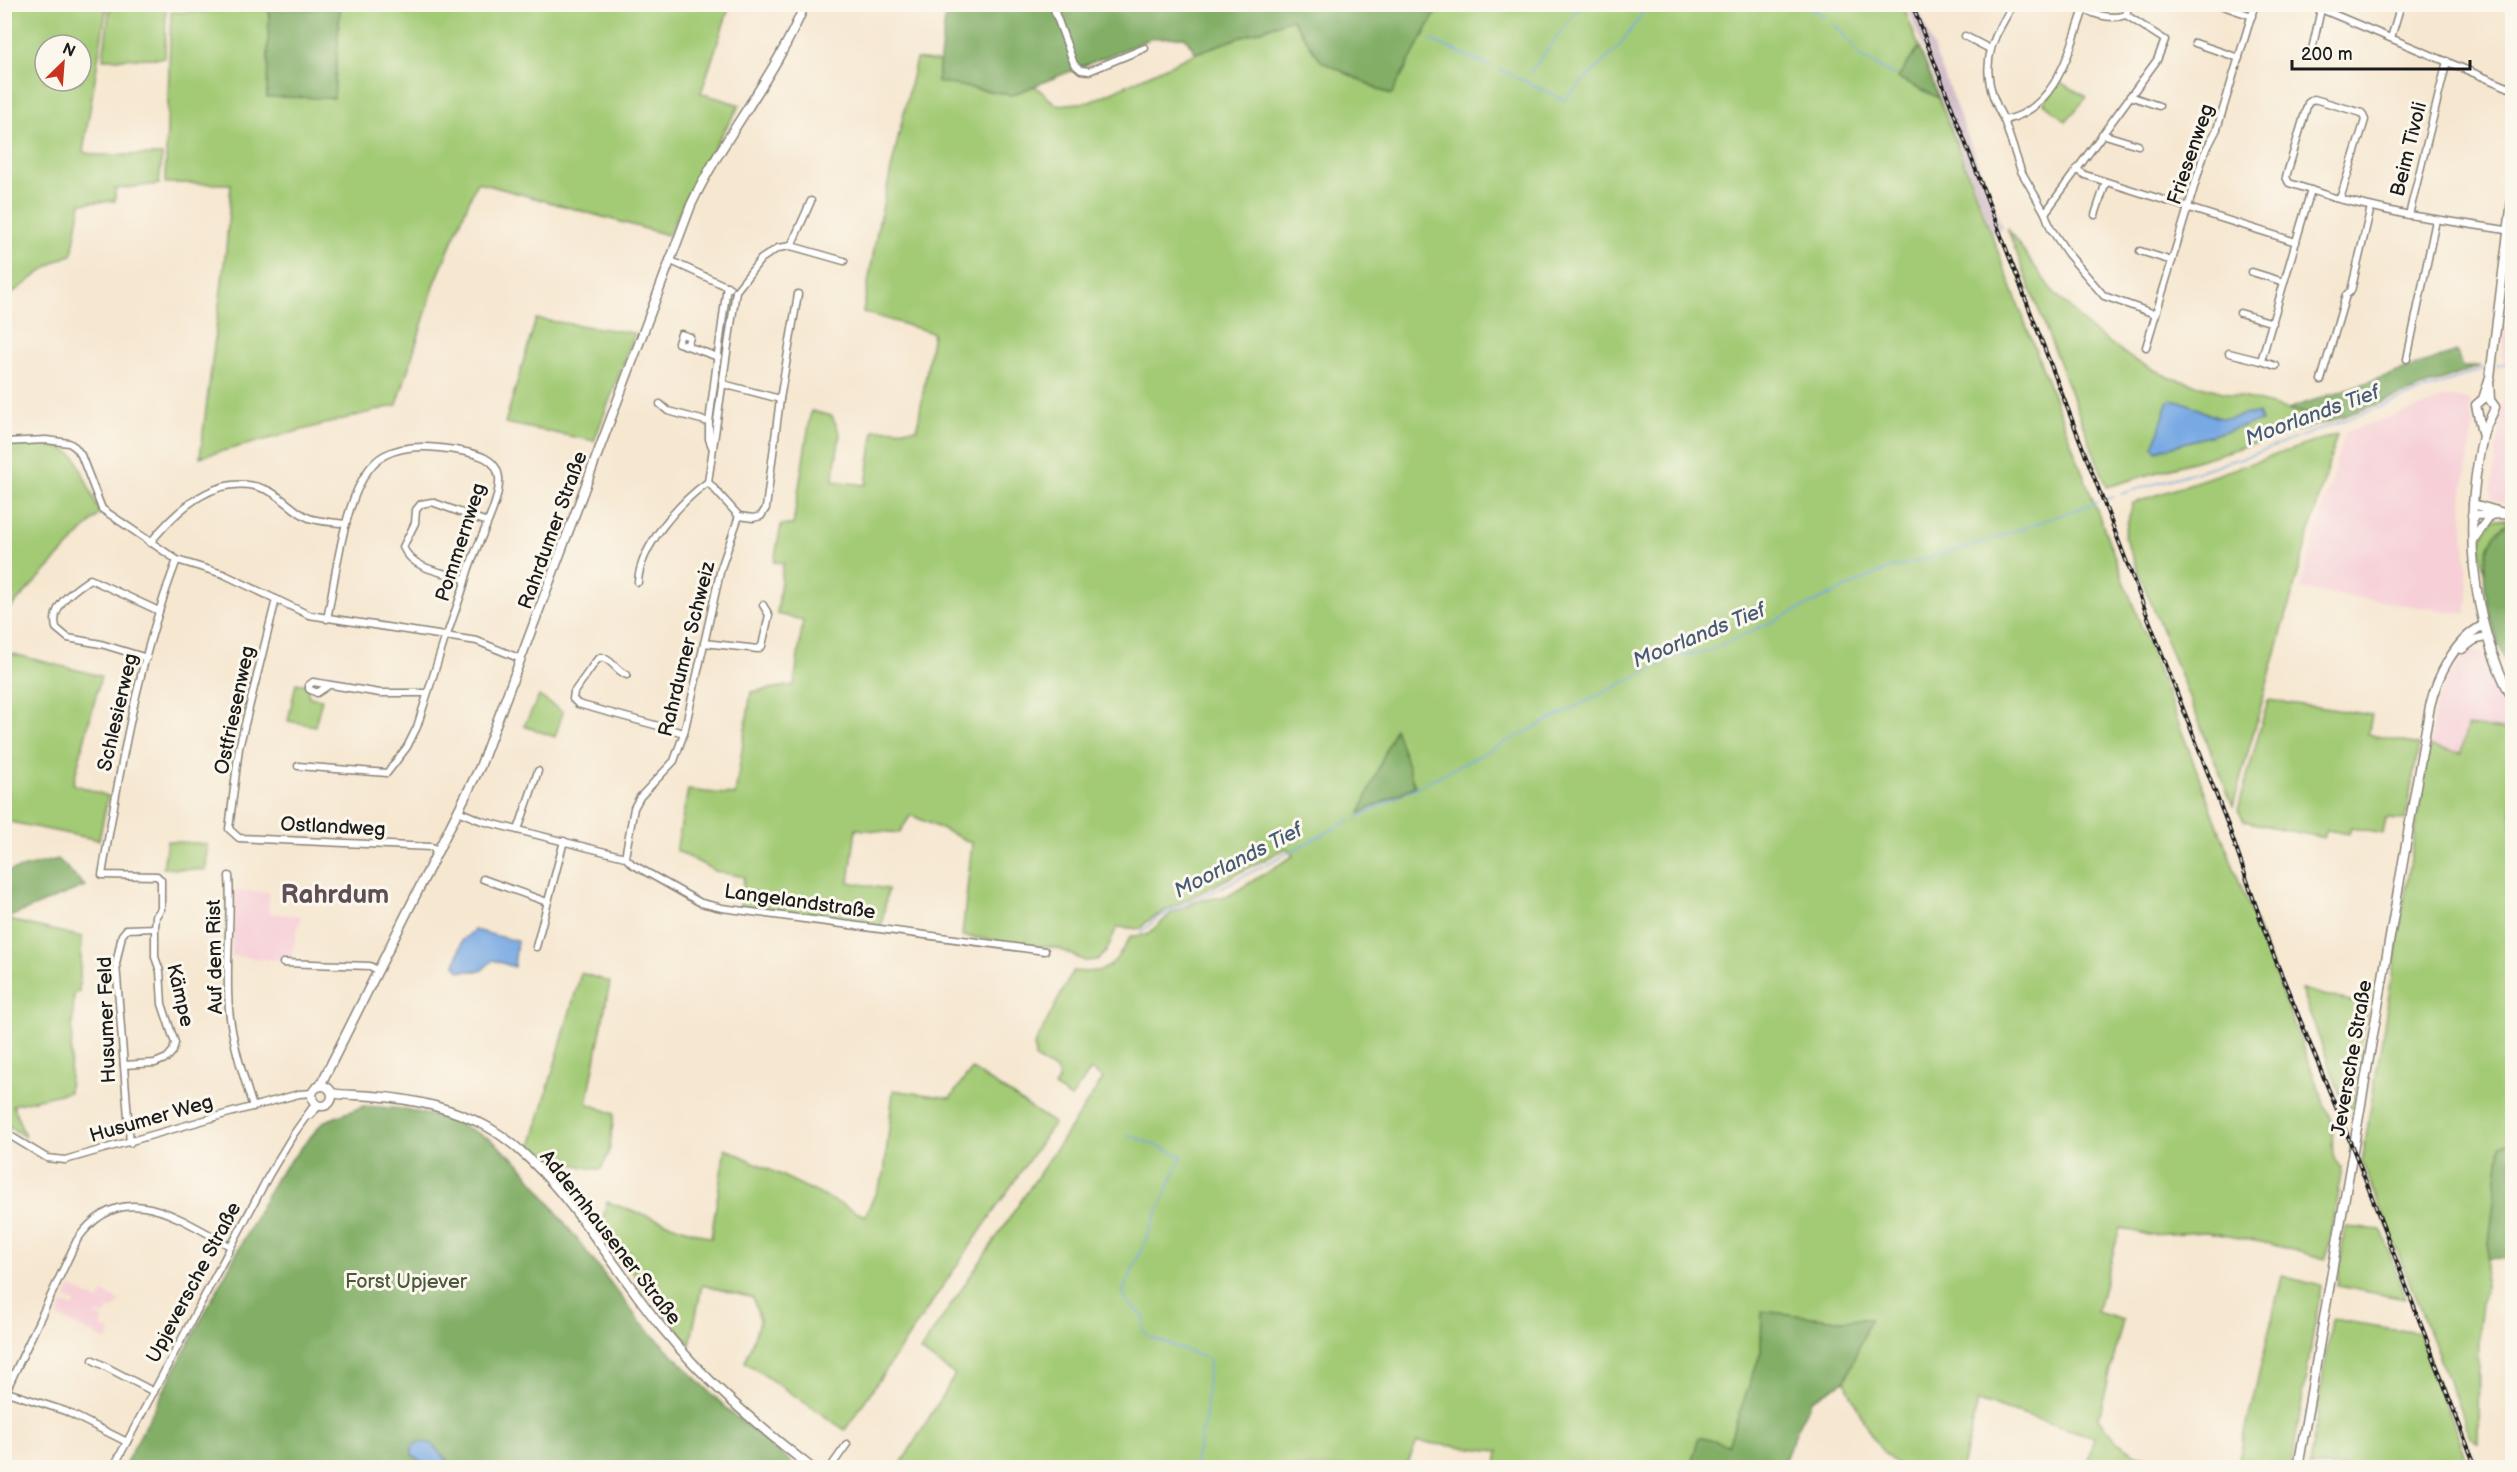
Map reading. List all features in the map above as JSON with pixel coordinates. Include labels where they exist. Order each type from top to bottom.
[{"type":"street","name":"Rahrdumer Straße","points":[[328,1091],[330,1067],[480,767],[669,260],[700,186],[789,41],[805,4]]},
{"type":"street","points":[[1052,4],[1074,64],[1081,70],[1089,71],[1145,48]]},
{"type":"street","points":[[2015,4],[1997,32],[1986,68],[1995,105],[2004,120],[2021,171],[2045,213],[2050,229],[2104,296],[2155,314]]},
{"type":"street","points":[[2045,213],[2157,60],[2165,40],[2126,15],[2116,18],[2074,4]]},
{"type":"street","points":[[2126,15],[2129,4]]},
{"type":"street","name":"Friesenweg","points":[[2146,347],[2188,208],[2255,4]]},
{"type":"street","points":[[2391,38],[2401,4]]},
{"type":"street","points":[[2220,5],[2252,16]]},
{"type":"street","points":[[2312,50],[2321,7],[2512,89]]},
{"type":"street","points":[[2004,120],[2018,117],[2032,110],[2044,98],[2067,58],[2084,9]]},
{"type":"street","points":[[1965,36],[1990,49]]},
{"type":"street","points":[[2195,42],[2239,58]]},
{"type":"street","name":"Beim Tivoli","points":[[2447,61],[2409,215],[2511,231]]},
{"type":"street","points":[[2130,96],[2160,106]]},
{"type":"street","points":[[2340,199],[2365,120],[2362,113],[2314,99],[2308,103],[2286,177],[2289,183],[2340,199],[2409,215]]},
{"type":"street","points":[[2102,134],[2138,145]]},
{"type":"street","points":[[2076,170],[2106,182],[2296,242]]},
{"type":"street","points":[[2095,215],[2106,182]]},
{"type":"street","points":[[2261,361],[2311,190]]},
{"type":"street","points":[[791,246],[811,201]]},
{"type":"street","points":[[2512,201],[2511,231],[2490,377],[2486,399],[2476,405],[2484,416],[2472,516],[2482,626],[2512,698]]},
{"type":"street","points":[[2321,380],[2346,295],[2351,291],[2371,207]]},
{"type":"street","points":[[2407,359],[2436,220]]},
{"type":"street","points":[[638,582],[638,571],[674,510],[708,482],[736,291],[761,258],[778,248],[791,246],[844,261]]},
{"type":"street","points":[[2140,250],[2172,261]]},
{"type":"street","points":[[669,260],[736,291]]},
{"type":"street","points":[[2252,272],[2284,282]]},
{"type":"street","points":[[712,447],[709,439],[709,422],[727,286]]},
{"type":"street","points":[[708,482],[739,516],[753,518],[761,516],[765,508],[798,294]]},
{"type":"street","points":[[2240,313],[2272,323]]},
{"type":"street","points":[[687,346],[718,357]]},
{"type":"street","points":[[2229,353],[2276,366]]},
{"type":"street","points":[[723,384],[780,399]]},
{"type":"street","points":[[2484,416],[2495,407],[2486,399]]},
{"type":"street","points":[[660,404],[668,411],[709,422]]},
{"type":"street","points":[[4,442],[46,440],[69,443],[75,447],[81,455],[102,509],[177,560],[223,574],[309,615],[477,641],[521,659]]},
{"type":"street","name":"Pommernweg","points":[[298,766],[387,772],[412,737],[465,579],[487,522],[499,478],[493,464],[479,455],[438,447],[404,448],[383,455],[367,473],[352,496],[327,619]]},
{"type":"street","points":[[150,543],[170,519],[187,505],[208,492],[233,484],[249,484],[269,490],[309,518],[346,524]]},
{"type":"street","points":[[465,579],[419,565],[407,555],[403,547],[415,523],[416,510],[422,504],[432,502],[487,522]]},
{"type":"street","points":[[2473,504],[2510,514]]},
{"type":"street","points":[[2472,516],[2510,514]]},
{"type":"street","name":"Rahrdumer Schweiz","points":[[625,857],[634,808],[640,797],[674,761],[684,733],[722,568],[739,516]]},
{"type":"street","points":[[2473,540],[2490,516]]},
{"type":"street","name":"Schlesierweg","points":[[155,928],[156,916],[161,909],[160,877],[102,874],[125,741],[159,611],[177,560]]},
{"type":"street","points":[[147,658],[101,644],[68,638],[56,628],[55,613],[62,602],[90,579],[159,611]]},
{"type":"street","name":"Ostfriesenweg","points":[[229,829],[239,748],[276,599]]},
{"type":"street","points":[[704,643],[758,649],[762,646],[769,615],[763,606]]},
{"type":"street","name":"Jeversche Straße","points":[[2298,1467],[2430,705],[2436,683],[2450,659],[2471,631],[2482,626]]},
{"type":"street","name":"Jeversche Straße","points":[[2450,659],[2474,640],[2485,637]]},
{"type":"street","points":[[627,675],[619,672],[608,659],[602,657],[585,676],[573,699],[578,704],[684,733]]},
{"type":"street","points":[[329,685],[380,693],[427,693]]},
{"type":"street","points":[[518,830],[538,771]]},
{"type":"street","name":"Langelandstraße","points":[[458,811],[518,830],[625,857],[632,864],[700,903],[722,908],[1045,951]]},
{"type":"street","name":"Ostlandweg","points":[[229,829],[239,838],[431,847],[438,850]]},
{"type":"street","points":[[536,946],[564,842]]},
{"type":"street","name":"Auf dem Rist","points":[[229,876],[231,908],[228,960],[229,1011],[236,1048],[253,1107]]},
{"type":"street","points":[[483,879],[547,902]]},
{"type":"street","name":"Husumer Feld","points":[[130,1143],[116,963],[122,934],[127,929],[155,928]]},
{"type":"street","name":"Kämpe","points":[[124,1065],[155,1063],[167,1058],[173,1051],[175,1043],[162,1004],[160,971],[155,957],[155,928]]},
{"type":"street","points":[[283,963],[370,966],[377,970]]},
{"type":"street","points":[[317,1105],[313,1093],[328,1091]]},
{"type":"street","name":"Addernhausener Straße","points":[[317,1105],[328,1105],[328,1091],[395,1098],[436,1106],[486,1126],[519,1149],[543,1173],[627,1285],[689,1358],[751,1418],[812,1467]]},
{"type":"street","name":"Husumer Weg","points":[[4,1132],[47,1158],[56,1160],[130,1143],[253,1107],[313,1093]]},
{"type":"street","name":"Upjeversche Straße","points":[[113,1467],[283,1150],[317,1105]]},
{"type":"street","points":[[127,1442],[65,1411],[5,1391],[77,1240],[87,1225],[103,1213],[124,1206],[147,1206],[162,1210],[230,1246]]},
{"type":"street","points":[[93,1360],[154,1392]]},
{"type":"street","points":[[830,1467],[847,1444]]},
{"type":"shaded area","points":[[1907,5],[1917,5],[2003,229],[1992,233]]},
{"type":"shaded area","points":[[2512,278],[2512,504],[2492,500],[2491,491],[2507,372],[2502,356]]},
{"type":"shaded area","points":[[2446,398],[2470,400],[2470,412],[2474,424],[2462,498],[2468,595],[2466,614],[2300,589],[2345,432]]},
{"type":"shaded area","points":[[2471,650],[2481,653],[2512,714],[2512,731],[2467,726],[2461,753],[2429,747],[2437,702],[2443,686],[2451,672]]},
{"type":"shaded area","points":[[235,891],[269,892],[269,913],[301,916],[290,961],[231,956]]},
{"type":"shaded area","points":[[71,1287],[98,1301],[103,1292],[120,1301],[113,1310],[109,1308],[104,1316],[97,1313],[96,1315],[104,1320],[101,1327],[111,1332],[107,1341],[58,1317],[62,1304],[73,1307],[76,1303],[66,1297]]},
{"type":"green space","points":[[5,4],[107,5],[93,91],[93,33],[33,33],[33,93],[93,93],[83,152],[96,155],[162,155],[159,184],[115,189],[115,201],[81,203],[72,255],[55,262],[5,297]]},
{"type":"green space","points":[[425,4],[425,8],[438,4],[730,5],[701,93],[740,105],[698,173],[668,235],[477,182],[435,283],[397,405],[200,457],[226,249],[231,184],[165,183],[171,12],[269,10],[267,96],[334,98],[340,5]]},
{"type":"green space","points":[[110,5],[166,5],[165,58],[103,59]]},
{"type":"green space","points":[[943,5],[1440,5],[1391,95],[1321,61],[1292,19],[1196,53],[1185,37],[1152,38],[1012,95],[937,82],[946,12]]},
{"type":"green space","points":[[1440,5],[1903,5],[1919,47],[1898,78],[1939,98],[2331,1121],[2334,1158],[2342,1168],[2326,1259],[2266,1243],[2207,1232],[2149,1235],[2120,1228],[2097,1312],[2123,1320],[2099,1418],[2117,1442],[2136,1454],[2184,1467],[2086,1467],[2094,1437],[1978,1401],[1962,1467],[1926,1469],[1905,1467],[1895,1463],[1877,1443],[1845,1381],[1869,1319],[1837,1320],[1762,1311],[1761,1352],[1728,1446],[1691,1464],[1690,1467],[1496,1467],[1498,1451],[1417,1442],[1406,1467],[899,1467],[955,1375],[920,1351],[1103,1079],[1091,1070],[1071,1098],[1054,1087],[1059,1079],[1058,1072],[1035,1058],[1034,1046],[1073,971],[1095,971],[1109,966],[1131,936],[1147,935],[1171,914],[1196,902],[1230,895],[1293,856],[1287,848],[1165,911],[1146,922],[1141,929],[1117,927],[1106,952],[1097,960],[1085,961],[1057,948],[962,936],[972,843],[911,815],[899,833],[856,829],[849,882],[888,889],[881,927],[740,906],[744,877],[715,871],[676,850],[688,790],[735,795],[751,692],[794,685],[803,620],[777,614],[783,563],[774,562],[781,525],[793,525],[811,411],[832,416],[840,434],[833,481],[866,485],[874,430],[917,429],[933,333],[863,312],[878,227],[916,59],[940,62],[937,82],[1011,95],[1035,86],[1057,105],[1090,102],[1196,53],[1292,19],[1321,61],[1390,95]]},
{"type":"green space","points":[[340,8],[334,98],[267,97],[269,10]]},
{"type":"green space","points":[[1919,47],[1939,98],[1898,78]]},
{"type":"green space","points":[[2058,81],[2087,97],[2066,121],[2044,103]]},
{"type":"green space","points":[[2007,228],[2051,289],[2089,328],[2134,360],[2171,378],[2331,421],[2107,487]]},
{"type":"green space","points":[[536,319],[635,333],[594,441],[505,423]]},
{"type":"green space","points":[[2457,352],[2462,367],[2481,366],[2331,421],[2288,409]]},
{"type":"green space","points":[[2337,434],[2233,806],[2124,536],[2133,503]]},
{"type":"green space","points":[[5,445],[59,447],[71,453],[76,458],[100,513],[5,614]]},
{"type":"green space","points":[[2497,519],[2511,519],[2494,536],[2484,571],[2481,542],[2486,529]]},
{"type":"green space","points":[[2511,519],[2512,674],[2492,625],[2485,587],[2488,551],[2494,536]]},
{"type":"green space","points":[[5,652],[101,676],[73,784],[108,796],[99,840],[5,821]]},
{"type":"green space","points":[[296,683],[307,685],[309,697],[322,699],[315,726],[288,721]]},
{"type":"green space","points":[[539,696],[563,712],[555,737],[524,726]]},
{"type":"green space","points":[[2268,700],[2372,715],[2368,734],[2419,745],[2405,820],[2386,819],[2383,834],[2351,828],[2349,834],[2327,830],[2324,838],[2244,821],[2238,810]]},
{"type":"green space","points":[[2467,726],[2512,731],[2512,1141],[2501,1146],[2479,1329],[2478,1444],[2471,1438],[2362,1162],[2429,747],[2461,753]]},
{"type":"green space","points":[[1395,728],[1415,786],[1360,813]]},
{"type":"green space","points":[[167,841],[207,844],[206,870],[163,868]]},
{"type":"green space","points":[[58,859],[85,886],[5,919],[5,872]]},
{"type":"green space","points":[[5,919],[82,937],[79,992],[74,994],[69,1092],[13,1105],[25,1137],[5,1124]]},
{"type":"green space","points":[[581,973],[610,982],[587,1103],[614,1114],[609,1153],[601,1169],[559,1161],[547,1163],[531,1147]]},
{"type":"green space","points":[[2301,990],[2355,1002],[2367,1010],[2353,1108],[2345,1107]]},
{"type":"green space","points":[[972,1069],[1054,1123],[845,1430],[745,1362],[760,1321],[753,1298],[702,1285],[690,1345],[600,1231],[607,1202],[711,1238],[725,1148],[865,1216],[884,1175],[893,1090],[950,1098]]},
{"type":"green space","name":"Forst Upjever","points":[[364,1106],[405,1109],[453,1121],[490,1139],[519,1163],[641,1323],[729,1411],[797,1467],[454,1467],[430,1443],[419,1460],[429,1467],[123,1468],[276,1178],[323,1122]]},
{"type":"green space","points":[[2512,1141],[2512,1259],[2487,1258],[2501,1145]]},
{"type":"green space","points":[[2345,1227],[2382,1230],[2405,1299],[2337,1286]]},
{"type":"green space","points":[[2282,1276],[2321,1286],[2291,1467],[2237,1467]]},
{"type":"green space","points":[[1762,1311],[1837,1320],[1870,1319],[1845,1381],[1812,1400],[1800,1422],[1782,1467],[1747,1467],[1730,1462],[1706,1461],[1700,1467],[1690,1467],[1699,1437],[1728,1445],[1761,1352]]},
{"type":"green space","points":[[2332,1319],[2418,1333],[2470,1467],[2309,1467]]},
{"type":"water","points":[[2175,400],[2220,418],[2258,413],[2261,421],[2156,451],[2153,446],[2169,401]]},
{"type":"water","points":[[474,930],[517,941],[514,967],[493,960],[481,971],[460,971],[455,965],[462,941]]},
{"type":"water","points":[[419,1442],[430,1443],[454,1467],[429,1467],[412,1455],[412,1447]]},
{"type":"waterway","points":[[1530,73],[1581,4]]},
{"type":"waterway","points":[[1499,69],[1564,100],[1618,48],[1649,4]]},
{"type":"waterway","points":[[1804,4],[1824,16]]},
{"type":"waterway","points":[[1835,25],[1859,56],[1894,75]]},
{"type":"waterway","points":[[1431,40],[1492,67]]},
{"type":"waterway","name":"Moorlands Tief","points":[[2496,366],[2512,361]]},
{"type":"waterway","name":"Moorlands Tief","points":[[2121,494],[2251,455],[2488,367]]},
{"type":"waterway","name":"Moorlands Tief","points":[[2106,499],[2113,497]]},
{"type":"waterway","name":"Moorlands Tief","points":[[1358,817],[1674,657],[1706,652],[1885,570],[1978,544],[2098,502]]},
{"type":"waterway","name":"Moorlands Tief","points":[[1142,932],[1157,918],[1351,820]]},
{"type":"waterway","points":[[1127,1134],[1182,1156],[1123,1291],[1126,1301],[1144,1317],[1144,1332],[1152,1338],[1209,1359],[1205,1419],[1194,1468]]},
{"type":"railway","points":[[1912,4],[2229,828],[2269,944],[2358,1161],[2476,1468]]},
{"type":"district","name":"Rahrdum","points":[[335,894]]}]
